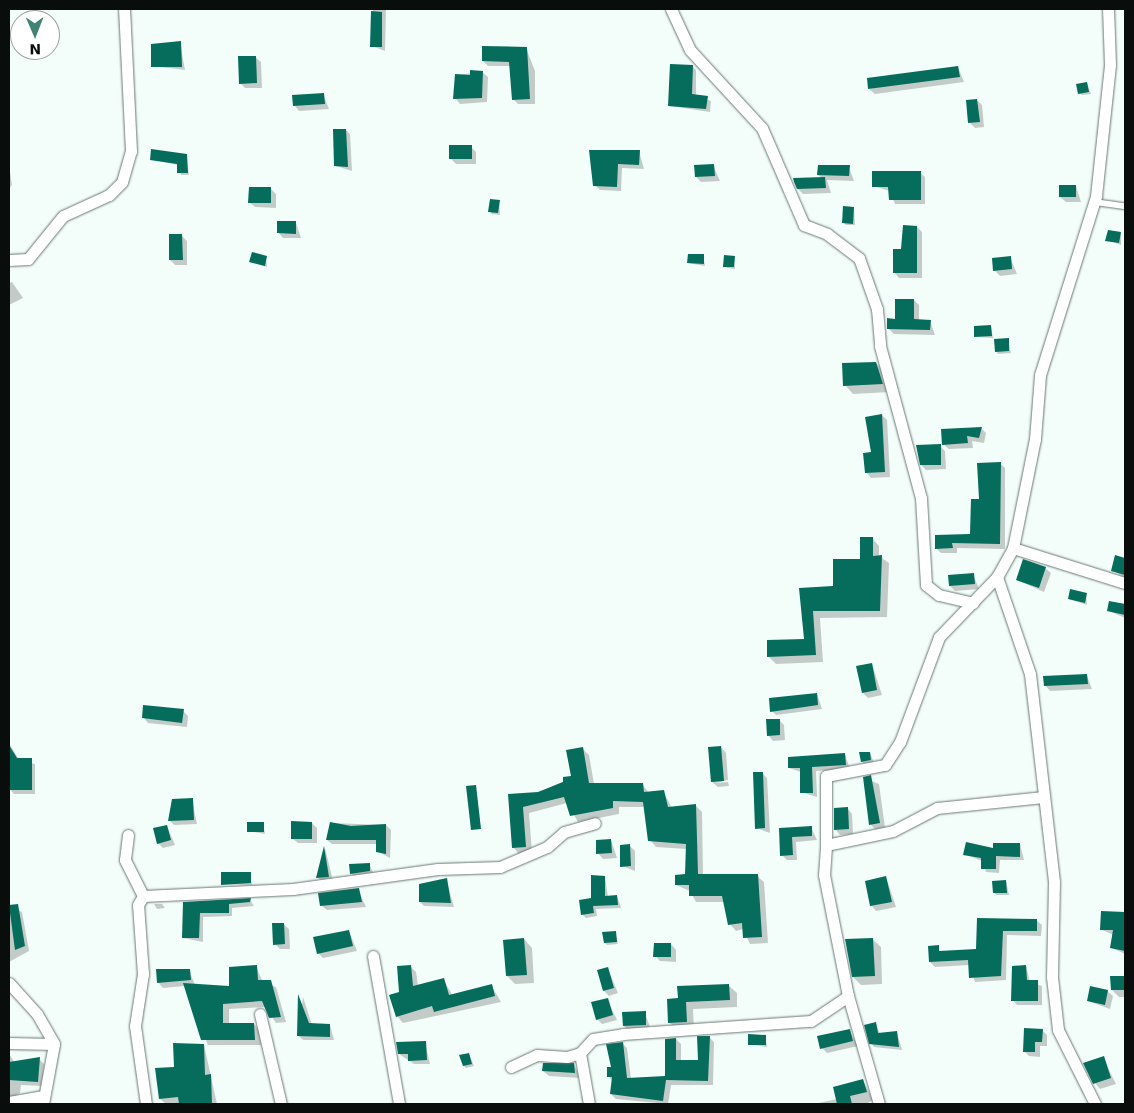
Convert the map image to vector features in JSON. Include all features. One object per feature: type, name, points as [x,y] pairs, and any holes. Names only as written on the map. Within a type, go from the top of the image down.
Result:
[{"type":"street","points":[[9,260],[28,259],[63,216],[109,195],[122,182],[131,151],[124,9]]},
{"type":"street","points":[[671,9],[690,50],[762,128],[804,225],[827,234],[859,258],[876,309],[880,346],[921,498],[926,585],[939,596],[973,603]]},
{"type":"street","points":[[879,1104],[848,996],[824,875],[826,776],[885,765],[900,742],[939,637],[997,577],[1013,548],[1035,439],[1040,375],[1095,202],[1110,65],[1108,9]]},
{"type":"street","points":[[1013,548],[1125,583]]},
{"type":"street","points":[[997,577],[1030,674],[1054,882],[1052,977],[1058,1030],[1095,1104]]},
{"type":"street","points":[[826,845],[894,831],[937,808],[1043,797]]},
{"type":"street","points":[[143,896],[294,889],[438,869],[500,868],[546,847],[564,832],[595,823]]},
{"type":"street","points":[[128,835],[125,860],[143,896]]},
{"type":"street","points":[[143,896],[138,905],[143,974],[135,1026],[146,1104]]},
{"type":"street","points":[[372,956],[399,1104]]},
{"type":"street","points":[[9,983],[37,1014],[54,1044],[43,1100],[9,1102]]},
{"type":"street","points":[[511,1067],[537,1055],[567,1057],[580,1053],[593,1039],[623,1034],[811,1020],[848,996]]},
{"type":"street","points":[[260,1014],[281,1104]]},
{"type":"street","points":[[9,1043],[54,1044]]},
{"type":"street","points":[[580,1053],[589,1104]]},
{"type":"lane","points":[[1095,202],[1125,206]]},
{"type":"building","points":[[371,11],[382,12],[382,47],[370,47]]},
{"type":"building","points":[[181,41],[182,67],[151,67],[151,44]]},
{"type":"building","points":[[482,46],[527,47],[530,99],[512,100],[509,62],[482,61]]},
{"type":"building","points":[[238,56],[256,56],[257,83],[239,84]]},
{"type":"building","points":[[670,64],[693,65],[692,94],[708,96],[706,109],[668,106]]},
{"type":"building","points":[[958,66],[960,77],[868,89],[867,78]]},
{"type":"building","points":[[470,70],[483,71],[482,98],[453,99],[455,74],[470,75]]},
{"type":"building","points":[[1087,82],[1089,92],[1078,94],[1076,84]]},
{"type":"building","points":[[324,93],[325,104],[293,106],[292,95]]},
{"type":"building","points":[[977,99],[980,122],[968,123],[966,100]]},
{"type":"building","points":[[333,129],[346,129],[348,167],[334,166]]},
{"type":"building","points":[[449,145],[472,145],[472,159],[449,159]]},
{"type":"building","points":[[151,149],[187,154],[188,173],[177,173],[177,164],[150,160]]},
{"type":"building","points":[[589,150],[640,150],[639,165],[618,164],[617,187],[593,186]]},
{"type":"building","points":[[714,164],[715,176],[695,177],[694,165]]},
{"type":"building","points":[[818,165],[850,165],[849,176],[817,175]]},
{"type":"building","points":[[872,171],[921,171],[921,200],[889,200],[888,187],[872,187]]},
{"type":"building","points":[[825,177],[826,188],[797,189],[793,178]]},
{"type":"building","points":[[1059,185],[1076,185],[1076,197],[1059,197]]},
{"type":"building","points":[[249,187],[271,187],[271,203],[248,203]]},
{"type":"building","points":[[490,199],[500,200],[498,213],[488,212]]},
{"type":"building","points":[[843,206],[854,207],[853,224],[842,223]]},
{"type":"building","points":[[277,221],[296,221],[296,234],[277,233]]},
{"type":"building","points":[[903,225],[917,226],[917,273],[893,273],[893,249],[901,249]]},
{"type":"building","points":[[1108,230],[1121,232],[1119,243],[1105,241]]},
{"type":"building","points":[[169,234],[182,234],[183,260],[169,260]]},
{"type":"building","points":[[252,252],[267,256],[265,266],[249,262]]},
{"type":"building","points":[[688,254],[704,254],[704,264],[687,263]]},
{"type":"building","points":[[724,255],[735,256],[734,267],[723,267]]},
{"type":"building","points":[[1011,256],[1012,269],[993,271],[992,258]]},
{"type":"building","points":[[895,299],[914,299],[914,319],[931,320],[930,330],[887,329],[887,318],[895,319]]},
{"type":"building","points":[[991,325],[992,336],[974,337],[974,326]]},
{"type":"building","points":[[1009,338],[1009,351],[995,352],[994,339]]},
{"type":"building","points":[[876,362],[883,384],[843,386],[842,363]]},
{"type":"building","points":[[882,414],[885,472],[865,473],[863,453],[871,452],[865,417]]},
{"type":"building","points":[[982,427],[979,438],[967,436],[968,443],[942,445],[941,429]]},
{"type":"building","points":[[941,444],[941,465],[920,465],[916,445]]},
{"type":"building","points":[[1001,462],[1000,544],[952,543],[953,548],[935,549],[935,535],[970,534],[971,499],[979,499],[977,463]]},
{"type":"building","points":[[860,537],[873,537],[873,556],[882,555],[880,611],[813,611],[816,655],[767,657],[767,640],[804,639],[799,588],[833,586],[833,559],[860,559]]},
{"type":"building","points":[[1115,555],[1125,558],[1125,575],[1111,571]]},
{"type":"building","points":[[1023,559],[1046,567],[1039,588],[1016,580]]},
{"type":"building","points":[[974,573],[975,584],[949,586],[948,575]]},
{"type":"building","points":[[1070,589],[1087,593],[1085,603],[1068,599]]},
{"type":"building","points":[[1109,601],[1125,604],[1125,615],[1107,611]]},
{"type":"building","points":[[872,663],[877,690],[862,693],[856,666]]},
{"type":"building","points":[[1087,674],[1088,684],[1044,686],[1043,676]]},
{"type":"building","points":[[817,693],[818,705],[770,712],[769,698]]},
{"type":"building","points":[[143,705],[184,709],[182,723],[142,718]]},
{"type":"building","points":[[766,719],[780,719],[780,735],[767,736]]},
{"type":"building","points":[[9,745],[17,758],[32,758],[32,790],[9,790]]},
{"type":"building","points":[[721,746],[724,781],[711,782],[708,747]]},
{"type":"building","points":[[583,747],[589,783],[643,783],[644,792],[664,790],[668,807],[696,804],[698,874],[758,874],[762,937],[743,938],[742,923],[728,925],[722,896],[689,896],[689,885],[675,885],[675,875],[685,874],[686,844],[648,841],[643,802],[613,801],[613,808],[570,816],[564,797],[523,807],[526,847],[512,848],[508,794],[538,792],[563,782],[563,777],[571,776],[566,750]]},
{"type":"building","points":[[859,752],[870,752],[871,760],[861,762]]},
{"type":"building","points":[[845,753],[846,765],[812,767],[813,793],[800,793],[800,768],[788,768],[788,757]]},
{"type":"building","points":[[753,772],[763,772],[765,828],[755,829]]},
{"type":"building","points":[[871,775],[880,823],[869,825],[863,777]]},
{"type":"building","points":[[476,785],[481,829],[471,830],[466,786]]},
{"type":"building","points":[[193,798],[194,820],[168,821],[172,799]]},
{"type":"building","points":[[848,807],[849,829],[834,830],[834,808]]},
{"type":"building","points":[[291,821],[312,822],[312,839],[291,839]]},
{"type":"building","points":[[247,822],[264,822],[264,832],[247,832]]},
{"type":"building","points":[[330,822],[351,826],[386,824],[386,854],[376,852],[376,840],[326,840]]},
{"type":"building","points":[[167,825],[171,840],[157,844],[153,828]]},
{"type":"building","points":[[812,826],[812,836],[792,837],[793,855],[780,856],[779,828]]},
{"type":"building","points":[[611,839],[612,853],[596,854],[596,840]]},
{"type":"building","points":[[966,842],[993,848],[993,843],[1020,843],[1020,857],[996,856],[996,869],[981,869],[981,858],[963,855]]},
{"type":"building","points":[[630,844],[631,866],[620,867],[620,845]]},
{"type":"building","points":[[324,846],[329,877],[316,878]]},
{"type":"building","points":[[370,863],[370,871],[350,874],[349,864]]},
{"type":"building","points":[[221,872],[251,872],[251,883],[221,885]]},
{"type":"building","points":[[591,875],[605,876],[605,896],[617,895],[618,905],[593,906],[594,913],[581,915],[579,900],[591,898]]},
{"type":"building","points":[[886,876],[892,902],[870,906],[865,881]]},
{"type":"building","points":[[447,878],[451,903],[419,902],[419,884]]},
{"type":"building","points":[[1006,880],[1007,893],[993,893],[992,881]]},
{"type":"building","points":[[359,888],[362,902],[320,906],[318,893]]},
{"type":"building","points":[[251,898],[250,902],[229,904],[229,913],[200,913],[199,938],[182,938],[183,902]]},
{"type":"building","points":[[18,904],[25,946],[15,950],[9,905]]},
{"type":"building","points":[[1101,911],[1125,912],[1125,951],[1110,948],[1113,930],[1100,930]]},
{"type":"building","points":[[977,918],[1037,919],[1037,931],[1003,931],[1001,976],[969,978],[968,960],[929,962],[928,946],[939,945],[939,951],[976,949]]},
{"type":"building","points":[[272,923],[284,923],[285,944],[273,945]]},
{"type":"building","points":[[349,930],[353,946],[317,954],[313,937]]},
{"type":"building","points":[[616,931],[617,942],[604,943],[602,932]]},
{"type":"building","points":[[524,938],[527,975],[506,976],[503,940]]},
{"type":"building","points":[[873,938],[875,976],[852,977],[845,939]]},
{"type":"building","points":[[654,943],[671,943],[671,957],[653,957]]},
{"type":"building","points":[[257,965],[258,980],[271,980],[281,1017],[269,1018],[262,1001],[223,1004],[223,1023],[254,1023],[255,1040],[201,1040],[183,983],[229,986],[229,967]]},
{"type":"building","points":[[411,965],[413,986],[444,978],[449,995],[492,984],[495,996],[434,1012],[432,1006],[396,1017],[389,995],[399,992],[397,966]]},
{"type":"building","points":[[1026,965],[1027,980],[1038,980],[1038,1001],[1011,1001],[1012,966]]},
{"type":"building","points":[[608,967],[614,988],[603,991],[597,970]]},
{"type":"building","points":[[156,969],[190,969],[191,980],[157,983]]},
{"type":"building","points":[[1110,976],[1124,976],[1124,990],[1111,990]]},
{"type":"building","points":[[729,984],[730,1000],[686,1002],[687,1022],[668,1023],[667,999],[678,998],[677,986]]},
{"type":"building","points":[[1090,986],[1108,990],[1105,1005],[1087,1001]]},
{"type":"building","points":[[298,994],[309,1023],[330,1024],[330,1037],[297,1036]]},
{"type":"building","points":[[608,998],[613,1015],[596,1020],[591,1002]]},
{"type":"building","points":[[646,1011],[646,1025],[623,1026],[622,1012]]},
{"type":"building","points":[[876,1022],[878,1033],[897,1031],[899,1047],[869,1044],[864,1025]]},
{"type":"building","points":[[1024,1028],[1043,1029],[1042,1042],[1035,1042],[1035,1052],[1023,1052]]},
{"type":"building","points":[[850,1029],[853,1041],[820,1049],[817,1036]]},
{"type":"building","points":[[748,1034],[766,1035],[766,1045],[748,1045]]},
{"type":"building","points":[[697,1036],[710,1036],[708,1081],[666,1080],[663,1101],[610,1094],[612,1077],[607,1077],[607,1067],[611,1067],[606,1044],[623,1042],[627,1078],[665,1076],[665,1039],[676,1038],[676,1060],[698,1060]]},
{"type":"building","points":[[426,1041],[427,1060],[408,1061],[408,1054],[398,1054],[396,1042]]},
{"type":"building","points":[[173,1043],[204,1044],[205,1075],[211,1074],[212,1104],[179,1104],[178,1097],[159,1099],[155,1068],[174,1067]]},
{"type":"building","points":[[469,1053],[472,1064],[463,1066],[459,1055]]},
{"type":"building","points":[[1104,1056],[1111,1078],[1093,1084],[1083,1063]]},
{"type":"building","points":[[40,1057],[38,1082],[9,1080],[9,1062]]},
{"type":"building","points":[[543,1063],[574,1063],[575,1073],[542,1071]]},
{"type":"building","points":[[863,1079],[867,1092],[850,1096],[852,1104],[837,1104],[833,1087]]}]
